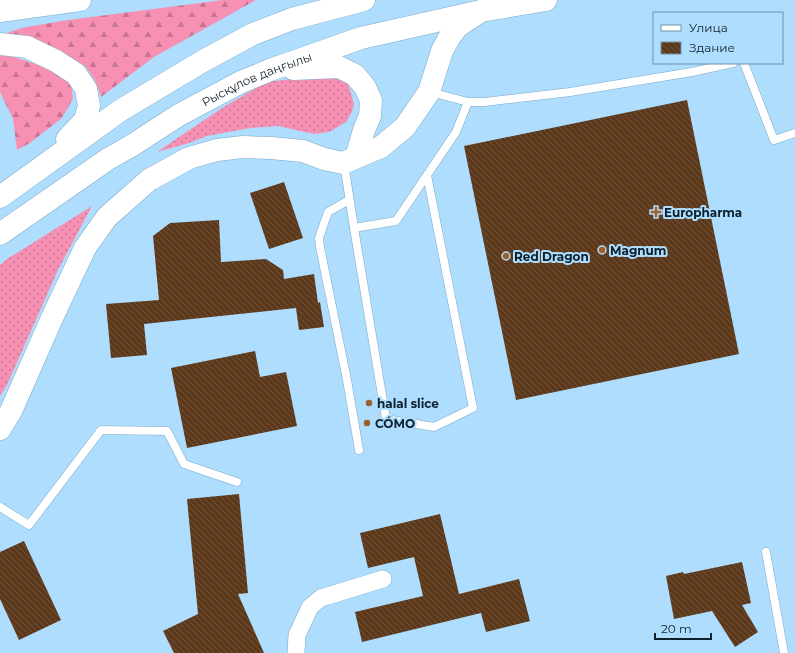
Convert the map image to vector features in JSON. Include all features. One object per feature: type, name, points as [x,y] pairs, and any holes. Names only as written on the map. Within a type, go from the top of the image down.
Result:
[{"type":"main road","points":[[0,11],[80,0]]},
{"type":"main road","points":[[0,197],[121,110],[203,61],[253,34],[292,19],[364,0]]},
{"type":"main road","name":"Рысқұлов даңғылы","points":[[0,234],[108,159],[131,146],[179,114],[241,82],[270,70],[361,38],[481,11],[546,0]]},
{"type":"main road","points":[[0,429],[11,411],[85,248],[107,216],[149,180],[189,158],[218,150],[243,147],[271,148],[303,151],[324,159],[350,160],[381,147],[405,127],[428,92],[442,51],[449,38],[458,26],[481,11]]},
{"type":"main road","points":[[0,44],[27,47],[56,61],[76,74],[86,89],[89,106],[85,120],[36,172]]},
{"type":"main road","points":[[270,70],[339,67],[355,76],[365,87],[371,100],[370,116],[350,160]]},
{"type":"street","points":[[296,653],[297,635],[310,607],[321,598],[383,579]]},
{"type":"lane","points":[[428,92],[468,102],[484,102],[570,92],[692,72],[728,64]]},
{"type":"lane","points":[[744,64],[774,140],[795,133]]},
{"type":"lane","points":[[354,228],[396,221],[456,132],[468,102]]},
{"type":"lane","points":[[350,160],[349,200],[386,419],[434,427],[473,408],[427,175]]},
{"type":"lane","points":[[349,200],[328,212],[319,238],[360,450]]},
{"type":"lane","points":[[0,507],[29,525],[101,430],[167,431],[184,464],[237,482]]},
{"type":"lane","points":[[766,552],[784,653]]},
{"type":"green space","points":[[223,0],[256,0],[154,57],[101,97],[95,80],[85,66],[61,51],[4,34],[21,28],[68,20]]},
{"type":"green space","points":[[0,56],[11,56],[51,69],[71,82],[73,99],[62,118],[30,143],[17,150],[13,119],[0,92]]},
{"type":"green space","points":[[329,75],[348,83],[354,104],[352,112],[346,122],[329,132],[314,134],[278,126],[250,128],[207,136],[157,152],[222,108],[266,82]]},
{"type":"green space","points":[[92,206],[58,270],[7,385],[0,396],[0,265],[7,259]]},
{"type":"building","name":"Magnum","points":[[687,100],[739,354],[516,400],[464,146]]},
{"type":"building","points":[[284,182],[303,238],[269,249],[250,193]]},
{"type":"building","points":[[219,220],[221,262],[266,259],[283,270],[284,279],[314,274],[318,303],[320,302],[324,327],[299,330],[296,308],[144,324],[147,355],[111,358],[106,304],[159,300],[153,236],[170,223]]},
{"type":"building","points":[[255,351],[260,377],[286,372],[297,426],[187,448],[171,368]]},
{"type":"building","points":[[239,494],[248,593],[238,594],[264,653],[174,653],[163,631],[198,614],[187,499]]},
{"type":"building","points":[[440,514],[459,594],[519,579],[530,621],[486,632],[481,613],[362,642],[355,612],[423,596],[414,557],[368,568],[360,533]]},
{"type":"building","points":[[24,541],[61,620],[19,640],[0,599],[0,552]]},
{"type":"building","points":[[742,562],[751,603],[742,605],[758,632],[735,647],[712,611],[674,619],[666,576],[683,572],[684,574]]},
{"type":"place","name":"Europharma","points":[[656,212]]},
{"type":"place","name":"Magnum","points":[[602,250]]},
{"type":"place","name":"Red Dragon","points":[[506,256]]},
{"type":"place","name":"halal slice","points":[[369,403]]},
{"type":"place","name":"CÓMO","points":[[367,423]]}]
